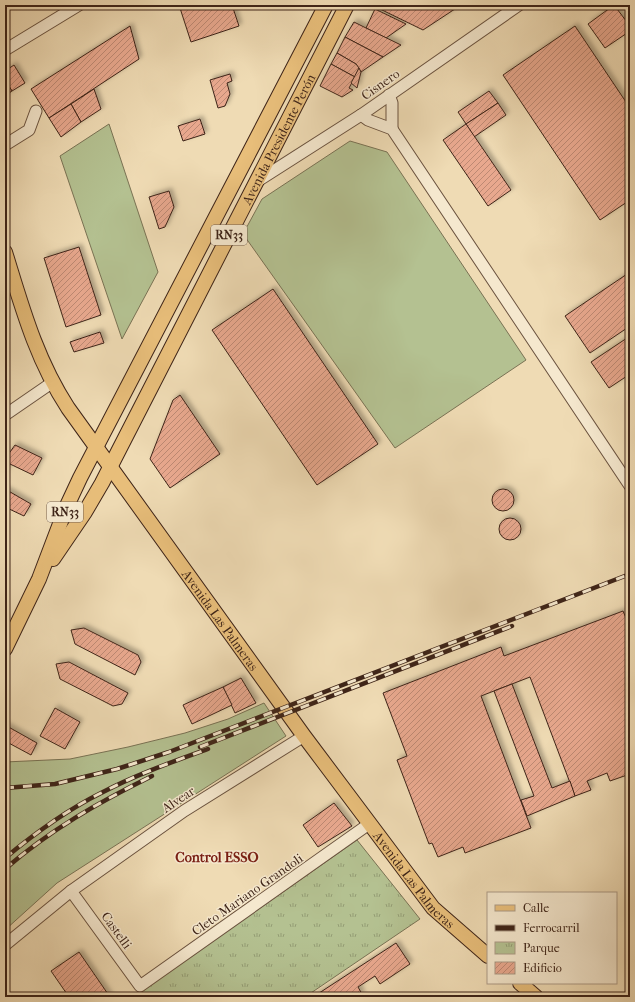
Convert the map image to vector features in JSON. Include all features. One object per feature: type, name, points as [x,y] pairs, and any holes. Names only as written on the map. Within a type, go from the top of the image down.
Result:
[{"type":"main road","name":"Avenida Presidente Perón","points":[[97,447],[326,5]]},
{"type":"main road","name":"Avenida Presidente Perón","points":[[111,465],[347,5]]},
{"type":"main road","name":"Avenida Las Palmeras","points":[[5,252],[26,322],[43,365],[66,404],[304,736],[433,908],[487,955]]},
{"type":"main road","name":"RN33","points":[[5,649],[39,579],[66,508],[97,447]]},
{"type":"main road","name":"RN33","points":[[39,579],[85,512],[111,465]]},
{"type":"main road","points":[[521,984],[536,997]]},
{"type":"street","points":[[5,50],[78,5]]},
{"type":"street","name":"Cisnero","points":[[256,182],[361,114],[519,5]]},
{"type":"street","points":[[389,95],[392,103],[392,129]]},
{"type":"street","points":[[5,145],[29,130],[36,111]]},
{"type":"street","points":[[361,114],[368,120],[383,124],[392,129],[630,486]]},
{"type":"street","points":[[5,415],[53,382]]},
{"type":"street","name":"Alvear","points":[[5,945],[71,891],[184,811],[304,736]]},
{"type":"street","name":"Cleto Mariano Grandoli","points":[[140,986],[369,824]]},
{"type":"street","name":"Castelli","points":[[71,891],[140,986]]},
{"type":"green space","points":[[109,124],[158,272],[122,339],[60,156]]},
{"type":"green space","points":[[350,141],[387,152],[526,360],[395,448],[243,234],[262,199]]},
{"type":"green space","points":[[264,703],[286,736],[57,883],[5,930],[5,762],[70,759],[128,747],[185,733],[228,719]]},
{"type":"green space","points":[[357,840],[420,919],[305,997],[138,997],[136,995]]},
{"type":"building","points":[[179,5],[232,5],[239,26],[191,42]]},
{"type":"building","points":[[380,5],[461,5],[423,30],[378,8]]},
{"type":"building","points":[[614,5],[630,26],[630,31],[605,48],[588,24]]},
{"type":"building","points":[[375,9],[406,24],[386,38],[366,28]]},
{"type":"building","points":[[354,22],[401,45],[383,57],[345,37]]},
{"type":"building","points":[[130,26],[139,59],[49,118],[31,89]]},
{"type":"building","points":[[575,26],[630,108],[630,200],[600,220],[503,75]]},
{"type":"building","points":[[345,37],[383,57],[361,72],[356,64],[337,53]]},
{"type":"building","points":[[337,53],[356,64],[359,68],[355,77],[331,64]]},
{"type":"building","points":[[331,64],[355,77],[349,88],[353,90],[342,97],[320,86]]},
{"type":"building","points":[[14,65],[25,83],[12,91],[5,80],[5,71]]},
{"type":"building","points":[[359,68],[361,72],[357,88],[351,83]]},
{"type":"building","points":[[230,74],[232,81],[227,83],[230,94],[225,106],[218,108],[210,80]]},
{"type":"building","points":[[5,80],[12,91],[5,96]]},
{"type":"building","points":[[94,89],[101,109],[81,122],[71,104]]},
{"type":"building","points":[[489,91],[498,103],[466,124],[458,112]]},
{"type":"building","points":[[498,103],[506,115],[474,137],[466,124]]},
{"type":"building","points":[[71,104],[81,122],[61,137],[49,118]]},
{"type":"building","points":[[200,119],[205,134],[183,141],[178,126]]},
{"type":"building","points":[[466,124],[511,190],[488,206],[443,140]]},
{"type":"building","points":[[169,191],[174,207],[165,227],[159,229],[149,197]]},
{"type":"building","points":[[79,247],[101,315],[66,327],[44,258]]},
{"type":"building","points":[[630,272],[630,326],[590,353],[565,316]]},
{"type":"building","points":[[273,289],[378,444],[317,485],[212,330]]},
{"type":"building","points":[[100,332],[104,343],[74,352],[70,342]]},
{"type":"building","points":[[630,336],[630,374],[609,388],[591,362]]},
{"type":"building","points":[[180,395],[220,454],[170,488],[150,459],[173,400]]},
{"type":"building","points":[[15,445],[42,458],[33,475],[10,464],[5,473],[5,459]]},
{"type":"building","points":[[5,489],[31,504],[24,516],[5,507]]},
{"type":"building","points":[[503,489],[511,492],[514,500],[511,508],[503,511],[495,508],[492,500],[495,492]]},
{"type":"building","points":[[510,518],[518,521],[521,529],[518,537],[510,540],[502,537],[499,529],[502,521]]},
{"type":"building","points":[[623,611],[630,628],[630,774],[610,781],[607,773],[587,781],[591,790],[575,796],[530,677],[481,696],[531,828],[465,853],[463,847],[438,857],[432,843],[429,844],[397,760],[407,756],[383,693],[501,647],[504,656]]},
{"type":"building","points":[[84,628],[138,655],[141,662],[135,675],[75,644],[71,630]]},
{"type":"building","points":[[69,662],[128,693],[122,704],[113,706],[60,679],[56,664]]},
{"type":"building","points":[[241,678],[256,703],[235,713],[223,687]]},
{"type":"building","points":[[512,684],[552,788],[570,781],[575,796],[527,816],[521,800],[534,796],[494,691]]},
{"type":"building","points":[[223,687],[232,705],[192,724],[183,705]]},
{"type":"building","points":[[55,708],[80,722],[65,749],[40,736]]},
{"type":"building","points":[[5,725],[37,743],[31,755],[5,741]]},
{"type":"building","points":[[334,803],[352,826],[318,847],[303,825]]},
{"type":"building","points":[[396,943],[410,964],[380,984],[375,976],[358,987],[362,994],[357,997],[313,997]]},
{"type":"building","points":[[79,952],[110,997],[69,997],[51,971]]},
{"type":"railway","points":[[5,788],[55,784],[117,769],[169,752],[630,574]]},
{"type":"railway","points":[[200,747],[512,626]]},
{"type":"railway","points":[[5,858],[51,823],[114,786],[208,749]]},
{"type":"railway","points":[[5,869],[57,829],[113,796],[152,776]]},
{"type":"district","name":"Control ESSO","points":[[217,857]]}]
